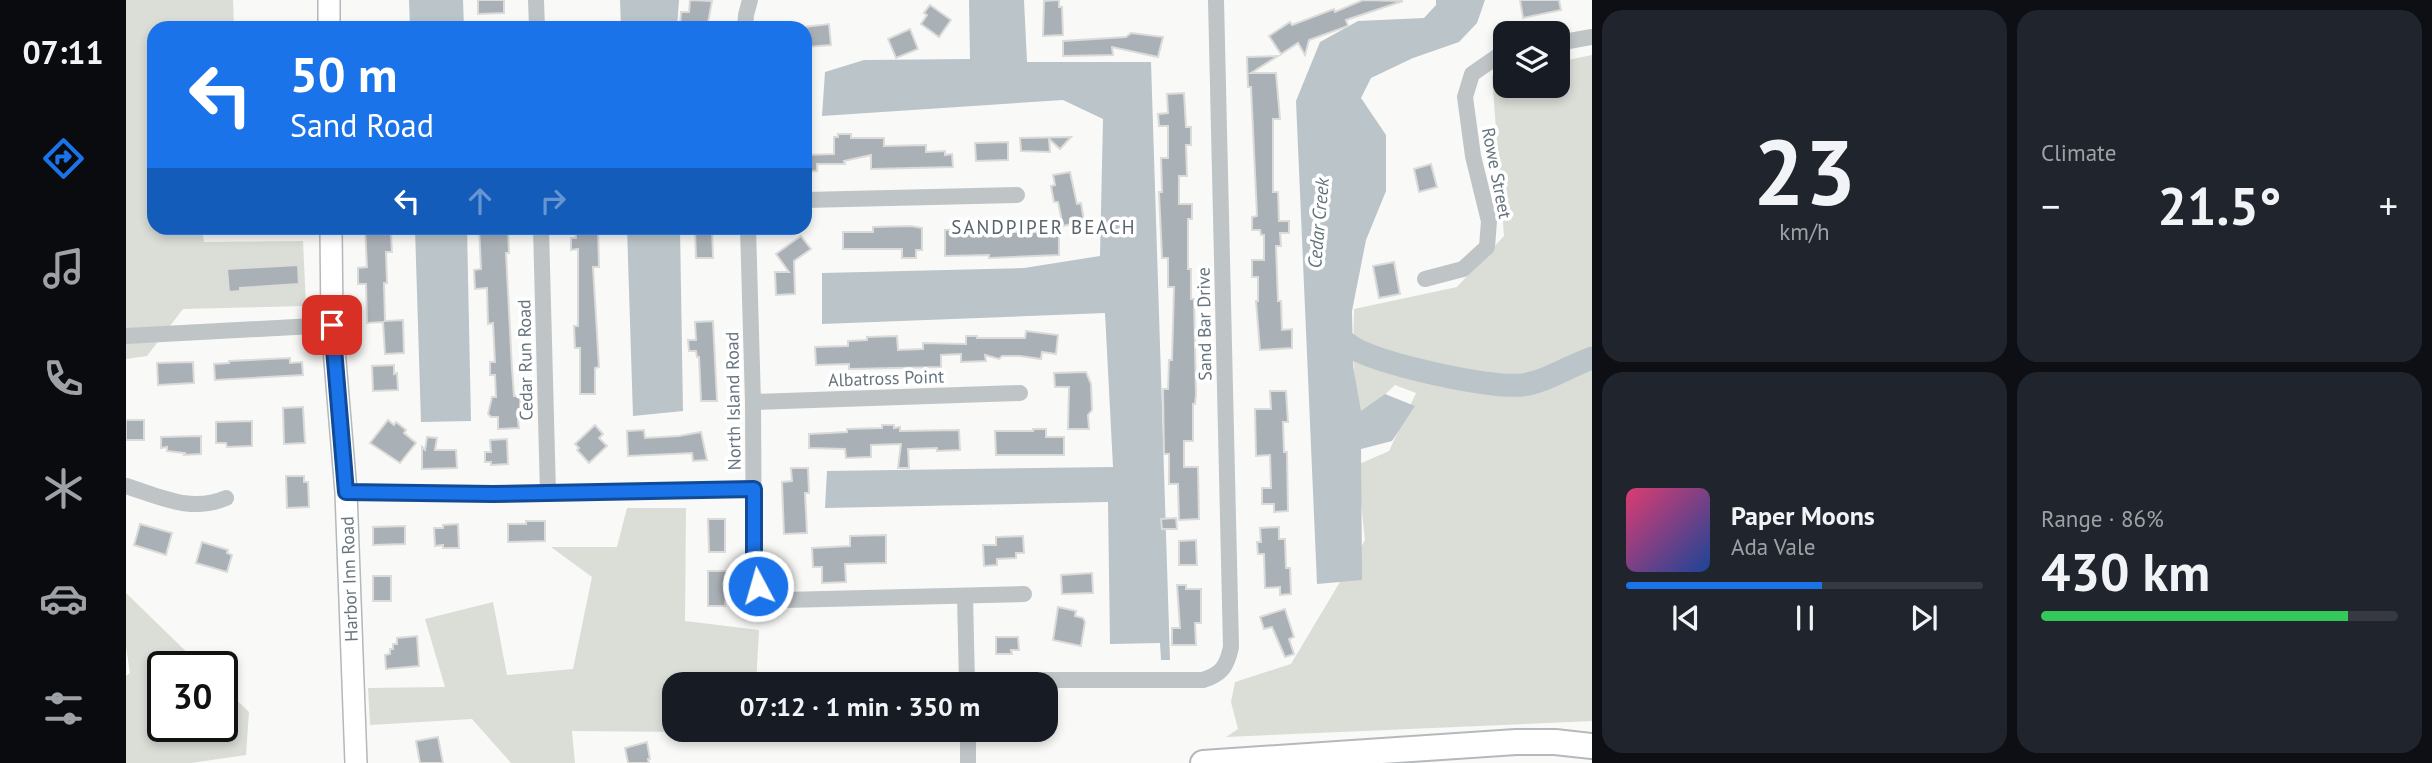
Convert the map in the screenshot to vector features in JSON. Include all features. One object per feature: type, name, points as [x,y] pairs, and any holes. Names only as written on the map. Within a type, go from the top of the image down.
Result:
[{"type":"highway","points":[[1203,763],[1516,742],[1592,746]]},
{"type":"main road","points":[[329,0],[329,21]]},
{"type":"main road","name":"Harbor Inn Road","points":[[331,235],[332,325],[346,492],[356,763]]},
{"type":"street","points":[[536,0],[537,21]]},
{"type":"street","points":[[746,21],[750,0]]},
{"type":"street","name":"Sand Bar Drive","points":[[1058,681],[1203,680],[1222,671],[1228,660],[1231,647],[1216,0]]},
{"type":"street","points":[[1570,41],[1592,37]]},
{"type":"street","name":"Rowe Street","points":[[1425,279],[1463,269],[1487,247],[1489,221],[1473,156],[1465,97],[1472,74],[1493,59]]},
{"type":"street","points":[[812,200],[1017,195]]},
{"type":"street","name":"Cedar Run Road","points":[[541,235],[548,492]]},
{"type":"street","name":"North Island Road","points":[[748,235],[754,573],[758,586],[767,596],[784,600],[965,596]]},
{"type":"street","points":[[126,336],[332,325]]},
{"type":"street","name":"Albatross Point","points":[[753,402],[1020,393]]},
{"type":"street","points":[[126,486],[195,506],[211,505],[226,498]]},
{"type":"street","points":[[346,492],[754,489]]},
{"type":"street","points":[[967,672],[965,596],[1024,594]]},
{"type":"street","points":[[968,742],[968,763]]},
{"type":"shaded area","points":[[126,0],[233,0],[234,21],[147,21],[147,235],[203,235],[204,242],[303,241],[306,306],[183,309],[147,356],[126,359]]},
{"type":"shaded area","points":[[1592,55],[1592,721],[1226,737],[1238,729],[1231,702],[1235,682],[1291,664],[1365,540],[1357,465],[1389,451],[1416,393],[1395,385],[1358,420],[1353,360],[1354,309],[1457,287],[1504,236],[1494,98],[1570,98],[1570,60]]},
{"type":"shaded area","points":[[627,508],[686,508],[685,621],[759,630],[757,672],[662,672],[662,732],[572,731],[575,763],[511,763],[472,719],[370,725],[368,688],[445,687],[425,619],[493,602],[507,675],[573,669],[592,577],[551,547],[617,547]]},
{"type":"shaded area","points":[[126,593],[186,651],[147,651],[147,742],[238,742],[238,701],[249,712],[246,755],[191,763],[126,763],[126,676],[130,673],[126,647]]},
{"type":"water","points":[[409,0],[463,0],[464,21],[410,21]]},
{"type":"water","points":[[620,0],[679,0],[678,21],[621,21]]},
{"type":"water","points":[[969,0],[1024,0],[1027,62],[1151,62],[1170,660],[1161,660],[1160,643],[1110,644],[1108,502],[825,508],[827,471],[1113,467],[1105,313],[822,324],[822,273],[1024,268],[1100,256],[1103,119],[1063,100],[822,116],[825,72],[864,60],[970,59]]},
{"type":"water","points":[[1436,0],[1485,0],[1477,23],[1459,42],[1413,58],[1371,78],[1361,98],[1386,135],[1386,191],[1366,240],[1352,311],[1353,366],[1361,411],[1385,394],[1415,406],[1392,441],[1361,449],[1362,580],[1317,584],[1296,101],[1320,42],[1358,21],[1424,18],[1436,5]]},
{"type":"water","points":[[415,235],[467,235],[471,421],[421,422]]},
{"type":"water","points":[[627,235],[680,235],[683,411],[633,416]]},
{"type":"building","points":[[478,0],[504,0],[504,13],[478,14]]},
{"type":"building","points":[[690,0],[712,1],[708,21],[680,21],[681,12],[689,12]]},
{"type":"building","points":[[1059,0],[1059,7],[1062,7],[1063,35],[1043,36],[1044,1]]},
{"type":"building","points":[[1363,0],[1403,1],[1346,20],[1348,26],[1309,40],[1305,55],[1298,43],[1281,54],[1269,36],[1290,22],[1292,25]]},
{"type":"building","points":[[1520,0],[1559,0],[1561,10],[1523,18]]},
{"type":"building","points":[[930,5],[951,20],[939,37],[921,24]]},
{"type":"building","points":[[829,24],[831,45],[812,47],[812,26]]},
{"type":"building","points":[[910,29],[918,49],[896,58],[888,39]]},
{"type":"building","points":[[1131,33],[1163,37],[1158,57],[1112,47],[1113,55],[1063,56],[1063,41],[1126,37]]},
{"type":"building","points":[[1278,56],[1251,73],[1276,73],[1280,119],[1273,119],[1273,192],[1278,192],[1279,221],[1289,221],[1289,233],[1280,233],[1281,246],[1276,246],[1278,301],[1281,301],[1282,330],[1292,329],[1292,348],[1260,350],[1256,301],[1258,277],[1252,277],[1252,260],[1264,260],[1264,235],[1261,235],[1260,230],[1252,230],[1252,217],[1257,216],[1251,87],[1248,87],[1247,57]]},
{"type":"building","points":[[1184,93],[1186,127],[1191,127],[1191,145],[1186,145],[1187,176],[1179,176],[1179,204],[1192,204],[1192,219],[1188,219],[1188,269],[1191,269],[1191,299],[1194,299],[1196,395],[1193,404],[1193,441],[1184,441],[1184,467],[1198,467],[1199,519],[1179,520],[1178,484],[1169,484],[1169,454],[1164,454],[1163,389],[1168,389],[1169,360],[1172,360],[1174,287],[1168,287],[1168,258],[1162,258],[1159,192],[1162,192],[1161,158],[1168,158],[1168,126],[1159,126],[1158,114],[1168,113],[1167,94]]},
{"type":"building","points":[[838,134],[851,134],[851,138],[884,138],[884,146],[926,145],[926,152],[945,151],[945,155],[952,154],[953,167],[871,169],[871,155],[844,161],[845,164],[817,164],[817,171],[812,171],[812,155],[834,154],[834,137],[838,137]]},
{"type":"building","points":[[1071,137],[1060,149],[1049,139],[1050,152],[1021,151],[1020,138]]},
{"type":"building","points":[[1008,142],[1008,160],[976,161],[975,143]]},
{"type":"building","points":[[1431,164],[1437,187],[1419,192],[1414,169]]},
{"type":"building","points":[[1070,172],[1084,221],[1063,226],[1058,202],[1054,202],[1051,186],[1055,185],[1053,175]]},
{"type":"building","points":[[873,227],[922,228],[922,250],[916,250],[916,258],[902,258],[902,249],[843,249],[843,232],[873,232]]},
{"type":"building","points":[[1007,229],[1007,232],[1059,232],[1059,255],[989,258],[989,255],[945,256],[945,230]]},
{"type":"building","points":[[365,235],[391,235],[392,252],[386,252],[385,321],[403,320],[404,353],[385,354],[383,322],[367,323],[366,284],[358,284],[358,268],[367,267]]},
{"type":"building","points":[[479,235],[508,235],[509,253],[506,253],[512,369],[514,396],[520,396],[519,428],[498,429],[498,417],[488,414],[492,397],[496,397],[495,375],[490,375],[490,362],[495,362],[493,323],[488,324],[487,288],[475,289],[474,270],[481,269]]},
{"type":"building","points":[[576,235],[598,235],[599,267],[593,267],[599,367],[595,368],[595,394],[580,394],[580,348],[575,348],[574,326],[578,326],[578,249],[571,250],[571,238],[576,238]]},
{"type":"building","points":[[695,235],[712,235],[713,258],[696,258]]},
{"type":"building","points":[[801,236],[811,249],[794,261],[795,294],[776,295],[775,272],[789,272],[776,254]]},
{"type":"building","points":[[1394,262],[1400,294],[1379,298],[1373,266]]},
{"type":"building","points":[[298,265],[299,284],[240,288],[240,291],[229,292],[227,269]]},
{"type":"building","points":[[713,321],[717,401],[701,401],[699,357],[696,351],[689,351],[688,340],[696,340],[695,322]]},
{"type":"building","points":[[1026,331],[1058,335],[1056,354],[1042,352],[1041,359],[1002,356],[999,359],[985,355],[986,361],[961,362],[961,354],[941,355],[941,367],[849,369],[849,364],[816,365],[815,347],[848,346],[848,341],[867,340],[867,337],[897,336],[898,350],[923,349],[923,343],[966,344],[966,336],[1025,338]]},
{"type":"building","points":[[290,358],[290,363],[302,362],[303,375],[215,380],[214,364]]},
{"type":"building","points":[[193,362],[194,383],[158,385],[157,363]]},
{"type":"building","points":[[394,365],[398,390],[373,391],[372,366]]},
{"type":"building","points":[[1086,372],[1091,384],[1092,410],[1088,415],[1089,429],[1068,429],[1069,387],[1055,387],[1054,373]]},
{"type":"building","points":[[1270,391],[1286,391],[1288,422],[1283,422],[1284,452],[1287,452],[1288,511],[1274,512],[1274,504],[1262,504],[1262,488],[1271,488],[1270,455],[1256,456],[1255,409],[1271,409]]},
{"type":"building","points":[[303,407],[305,443],[284,444],[283,408]]},
{"type":"building","points":[[126,420],[144,420],[144,440],[126,440]]},
{"type":"building","points":[[388,420],[394,425],[396,422],[406,430],[404,433],[416,443],[400,463],[370,443]]},
{"type":"building","points":[[252,421],[252,446],[227,447],[226,443],[216,443],[216,422]]},
{"type":"building","points":[[595,425],[603,434],[599,438],[607,446],[589,463],[575,444]]},
{"type":"building","points":[[882,425],[900,427],[900,431],[959,430],[960,450],[908,449],[909,468],[898,468],[901,444],[871,445],[871,457],[846,458],[845,449],[809,448],[809,434],[882,428]]},
{"type":"building","points":[[1046,429],[1046,437],[1064,437],[1064,455],[996,455],[995,431]]},
{"type":"building","points":[[644,430],[645,438],[701,432],[707,460],[693,461],[692,453],[628,456],[627,431]]},
{"type":"building","points":[[201,436],[201,454],[184,455],[185,453],[167,451],[167,447],[161,448],[161,437]]},
{"type":"building","points":[[427,437],[437,438],[435,450],[456,450],[457,468],[422,469],[422,447],[425,450]]},
{"type":"building","points":[[507,439],[508,464],[491,465],[491,462],[485,462],[485,452],[491,452],[490,440]]},
{"type":"building","points":[[791,468],[808,468],[809,493],[805,493],[807,533],[784,534],[782,482],[792,481]]},
{"type":"building","points":[[286,476],[304,476],[304,482],[308,482],[309,507],[287,508]]},
{"type":"building","points":[[1176,518],[1177,529],[1162,529],[1161,519]]},
{"type":"building","points":[[708,519],[725,519],[725,552],[709,552]]},
{"type":"building","points":[[526,521],[545,521],[545,541],[508,542],[508,524],[526,524]]},
{"type":"building","points":[[140,524],[172,533],[166,555],[134,545]]},
{"type":"building","points":[[458,524],[459,548],[435,546],[434,528]]},
{"type":"building","points":[[405,526],[405,544],[373,545],[373,527]]},
{"type":"building","points":[[1279,527],[1279,539],[1285,539],[1286,568],[1290,568],[1291,594],[1280,595],[1280,587],[1265,588],[1264,554],[1258,554],[1260,528]]},
{"type":"building","points":[[886,535],[886,563],[845,564],[846,582],[822,583],[822,567],[813,567],[812,548],[850,546],[850,536]]},
{"type":"building","points":[[1023,536],[1024,553],[1016,553],[1016,558],[997,559],[997,565],[984,566],[983,545],[996,545],[996,537]]},
{"type":"building","points":[[1196,540],[1197,565],[1179,565],[1179,541]]},
{"type":"building","points":[[202,542],[228,550],[227,553],[232,555],[227,572],[196,563]]},
{"type":"building","points":[[708,571],[727,571],[725,606],[708,606]]},
{"type":"building","points":[[1092,573],[1093,593],[1062,594],[1061,575]]},
{"type":"building","points":[[373,576],[391,576],[391,601],[373,601]]},
{"type":"building","points":[[1177,585],[1186,585],[1186,589],[1201,589],[1201,623],[1195,623],[1196,645],[1172,645],[1172,628],[1180,628]]},
{"type":"building","points":[[1058,607],[1076,611],[1075,616],[1083,618],[1085,622],[1081,646],[1053,640]]},
{"type":"building","points":[[1285,609],[1294,637],[1289,639],[1294,654],[1285,657],[1272,627],[1264,629],[1260,617]]},
{"type":"building","points":[[417,636],[419,666],[386,669],[385,655],[390,654],[393,644],[397,644],[397,638]]},
{"type":"building","points":[[996,637],[1018,637],[1019,650],[1011,650],[1012,654],[996,654]]},
{"type":"building","points":[[438,737],[443,763],[420,763],[416,741]]},
{"type":"building","points":[[647,742],[649,763],[628,763],[625,748]]},
{"type":"waterway","name":"Cedar Creek","points":[[1330,328],[1351,346],[1374,357],[1439,375],[1486,383],[1531,383],[1592,358]]},
{"type":"district","name":"SANDPIPER BEACH","points":[[1044,227]]},
{"type":"route","points":[[332,325],[346,492],[493,494],[754,489],[754,573],[758,586]]}]
